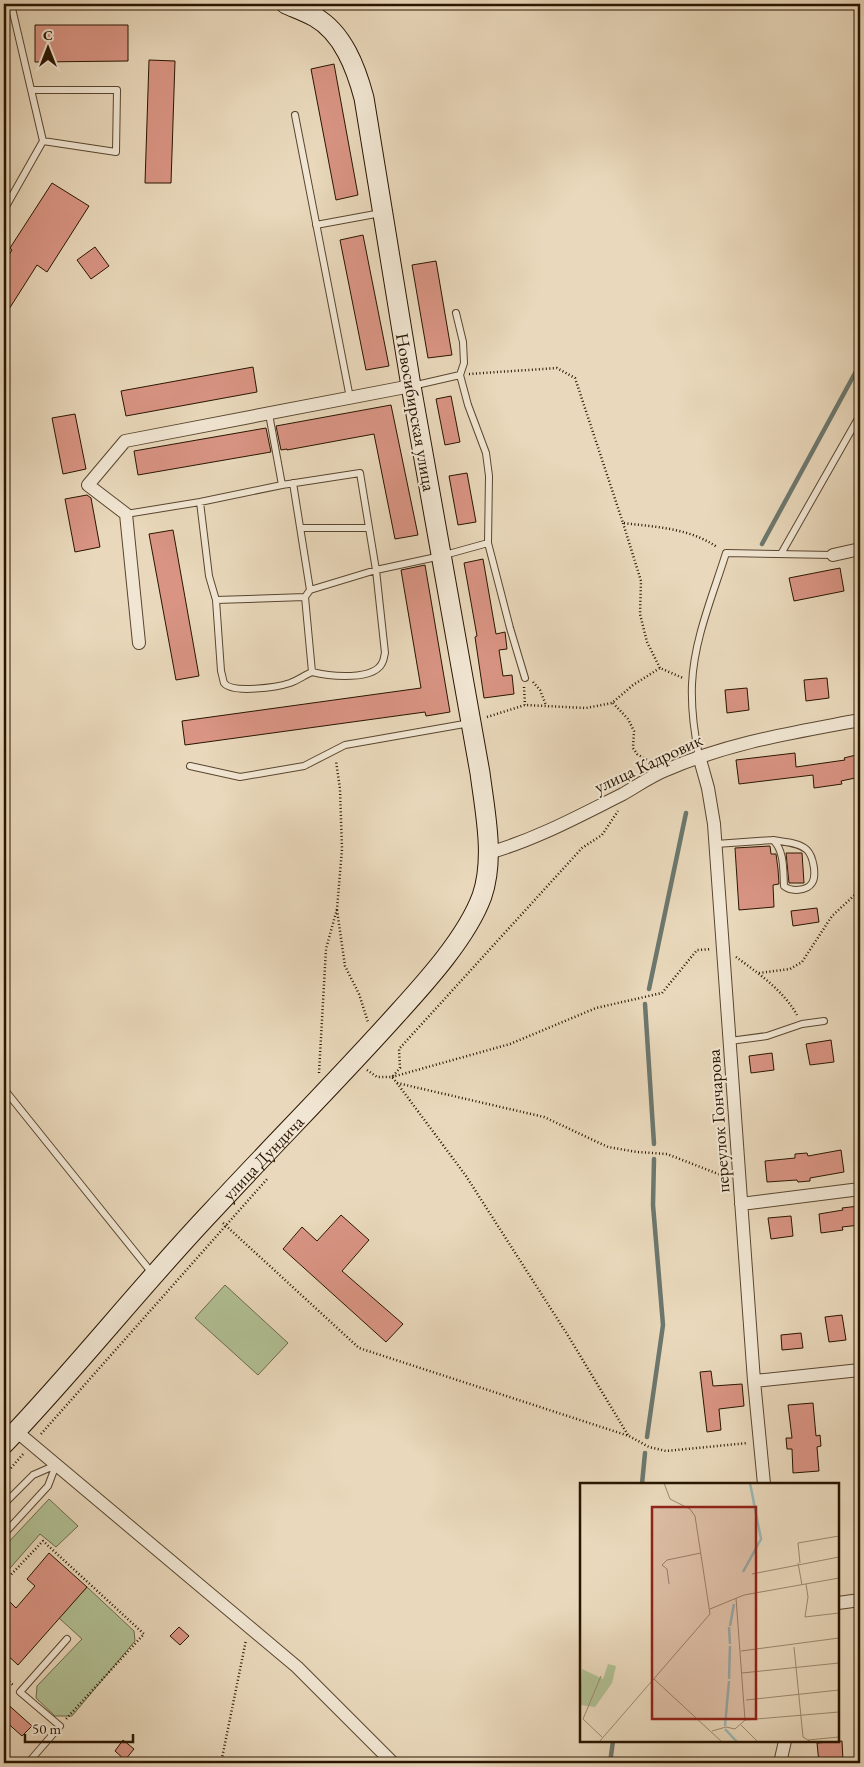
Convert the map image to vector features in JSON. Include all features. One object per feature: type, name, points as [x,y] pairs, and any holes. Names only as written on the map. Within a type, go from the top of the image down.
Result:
[{"type":"main road","name":"Новосибирская улица","points":[[286,4],[319,10],[346,51],[358,74],[364,98],[411,386],[472,723],[486,820],[488,853]]},
{"type":"main road","name":"улица Дундича","points":[[10,1438],[211,1212],[357,1060],[431,974],[466,926],[482,895],[488,853]]},
{"type":"street","points":[[139,643],[126,514],[88,486],[125,441],[411,386]]},
{"type":"street","points":[[833,555],[860,549]]},
{"type":"street","name":"улица Кадровик","points":[[488,853],[525,841],[624,793],[664,771],[699,756],[766,737],[860,720]]},
{"type":"street","name":"переулок Гончарова","points":[[699,756],[708,788],[716,844],[739,1183],[754,1382],[764,1483]]},
{"type":"street","points":[[741,1204],[860,1189]]},
{"type":"street","points":[[754,1382],[860,1370]]},
{"type":"street","points":[[10,1438],[32,1445],[248,1626],[297,1668],[393,1763]]},
{"type":"street","points":[[839,1603],[860,1600]]},
{"type":"street","points":[[780,1763],[785,1742]]},
{"type":"lane","points":[[4,210],[43,141],[11,4]]},
{"type":"lane","points":[[31,90],[117,90],[116,152],[43,141]]},
{"type":"lane","points":[[295,115],[350,398]]},
{"type":"lane","points":[[316,225],[382,213]]},
{"type":"lane","points":[[456,313],[464,363],[460,375],[468,405],[486,453],[489,476],[488,543],[525,678]]},
{"type":"lane","points":[[411,386],[460,375]]},
{"type":"lane","points":[[268,414],[282,484]]},
{"type":"lane","points":[[781,554],[860,415]]},
{"type":"lane","points":[[126,514],[200,502],[282,484],[360,473],[376,570],[385,653],[383,662],[378,668],[365,674],[343,677],[326,676],[312,672],[290,683],[270,687],[241,689],[229,687],[224,682],[221,671],[216,600],[209,576],[200,502]]},
{"type":"lane","points":[[293,483],[310,590]]},
{"type":"lane","points":[[301,528],[369,528]]},
{"type":"lane","points":[[312,672],[305,597],[310,590],[376,570],[441,556],[488,543]]},
{"type":"lane","points":[[699,756],[693,728],[692,682],[702,631],[726,553],[833,555]]},
{"type":"lane","points":[[216,600],[305,597]]},
{"type":"lane","points":[[190,766],[240,777],[304,766],[344,745],[472,723]]},
{"type":"lane","points":[[716,844],[773,840],[799,845],[811,857],[813,880],[811,885],[804,889],[786,889],[778,845],[773,840]]},
{"type":"lane","points":[[730,1041],[767,1036],[802,1024],[824,1021]]},
{"type":"lane","points":[[4,1089],[154,1275]]},
{"type":"lane","points":[[4,1504],[33,1475],[56,1465]]},
{"type":"lane","points":[[4,1534],[48,1486],[56,1465]]},
{"type":"lane","points":[[28,1763],[60,1726],[20,1692],[67,1639]]},
{"type":"lane","points":[[4,1760],[7,1763]]},
{"type":"path","points":[[460,375],[556,368],[575,378],[624,523],[641,581],[640,614],[647,642],[660,668],[692,682]]},
{"type":"path","points":[[624,523],[674,528],[705,538],[726,553]]},
{"type":"path","points":[[472,723],[503,711],[525,706],[586,708],[612,703],[633,685],[660,668]]},
{"type":"path","points":[[525,706],[525,678],[534,683],[540,690],[546,706]]},
{"type":"path","points":[[612,703],[628,719],[634,731],[633,748],[637,754],[664,771]]},
{"type":"path","points":[[319,1075],[326,949],[337,909],[342,849],[340,789],[334,750]]},
{"type":"path","points":[[392,1077],[400,1068],[399,1049],[582,848],[602,835],[616,816],[624,793]]},
{"type":"path","points":[[759,973],[790,969],[802,962],[832,916],[860,890]]},
{"type":"path","points":[[337,909],[345,966],[359,994],[373,1041]]},
{"type":"path","points":[[357,1060],[377,1077],[392,1077],[510,1044],[596,1008],[662,993],[697,950],[723,948],[759,973],[783,996],[802,1024]]},
{"type":"path","points":[[392,1077],[466,1176],[567,1334],[629,1436]]},
{"type":"path","points":[[397,1083],[544,1117],[608,1147],[637,1152],[667,1154],[739,1183]]},
{"type":"path","points":[[4,1476],[271,1174]]},
{"type":"path","points":[[211,1212],[359,1348],[629,1436],[649,1446],[666,1451],[760,1442]]},
{"type":"path","points":[[4,1582],[43,1541],[144,1634],[60,1726]]},
{"type":"path","points":[[221,1763],[248,1626]]},
{"type":"green space","points":[[225,1285],[288,1343],[258,1375],[195,1318]]},
{"type":"green space","points":[[49,1499],[78,1526],[56,1547],[40,1534],[4,1575],[4,1547]]},
{"type":"green space","points":[[87,1587],[134,1631],[135,1641],[72,1716],[55,1716],[36,1698],[37,1686],[82,1639],[59,1618]]},
{"type":"building","points":[[35,25],[128,25],[128,61],[35,62]]},
{"type":"building","points":[[149,60],[175,61],[171,183],[145,183]]},
{"type":"building","points":[[334,64],[358,195],[336,200],[311,69]]},
{"type":"building","points":[[52,183],[89,206],[47,272],[37,265],[4,317],[4,263],[12,250],[10,248]]},
{"type":"building","points":[[363,235],[389,366],[366,370],[340,240]]},
{"type":"building","points":[[95,247],[109,266],[91,279],[77,260]]},
{"type":"building","points":[[436,261],[452,355],[428,358],[412,265]]},
{"type":"building","points":[[253,367],[257,392],[126,416],[121,391]]},
{"type":"building","points":[[451,396],[460,442],[445,445],[436,399]]},
{"type":"building","points":[[391,405],[418,535],[395,539],[374,434],[281,450],[276,426]]},
{"type":"building","points":[[75,414],[86,469],[63,474],[52,418]]},
{"type":"building","points":[[266,428],[271,452],[138,475],[134,451]]},
{"type":"building","points":[[467,473],[476,522],[458,525],[449,476]]},
{"type":"building","points":[[87,495],[91,498],[100,547],[75,552],[65,499]]},
{"type":"building","points":[[173,530],[199,676],[176,680],[149,534]]},
{"type":"building","points":[[483,559],[496,634],[505,632],[507,649],[499,650],[503,676],[512,675],[514,694],[484,698],[475,637],[477,636],[464,563]]},
{"type":"building","points":[[425,565],[450,712],[426,716],[425,712],[185,745],[182,721],[421,688],[401,570]]},
{"type":"building","points":[[840,568],[844,591],[794,601],[789,578]]},
{"type":"building","points":[[827,678],[829,698],[806,701],[804,680]]},
{"type":"building","points":[[747,688],[749,710],[727,713],[725,690]]},
{"type":"building","points":[[795,753],[796,767],[845,760],[844,758],[860,754],[860,777],[841,781],[842,784],[814,788],[813,775],[739,784],[736,760]]},
{"type":"building","points":[[770,846],[771,854],[776,854],[779,884],[773,885],[774,907],[739,910],[735,848]]},
{"type":"building","points":[[786,853],[802,853],[804,883],[789,883]]},
{"type":"building","points":[[817,908],[819,922],[793,926],[791,911]]},
{"type":"building","points":[[831,1040],[834,1062],[810,1065],[806,1044]]},
{"type":"building","points":[[772,1053],[774,1070],[751,1073],[749,1056]]},
{"type":"building","points":[[841,1150],[844,1172],[810,1178],[810,1181],[767,1182],[765,1161],[795,1158],[795,1154],[807,1153],[808,1156]]},
{"type":"building","points":[[859,1206],[860,1225],[842,1227],[843,1230],[821,1233],[819,1214]]},
{"type":"building","points":[[341,1215],[369,1240],[342,1271],[403,1324],[386,1342],[283,1249],[302,1227],[317,1241]]},
{"type":"building","points":[[791,1216],[793,1236],[771,1239],[768,1218]]},
{"type":"building","points":[[842,1315],[846,1340],[829,1342],[825,1317]]},
{"type":"building","points":[[801,1333],[803,1348],[782,1350],[781,1335]]},
{"type":"building","points":[[711,1371],[713,1386],[742,1384],[744,1406],[719,1409],[721,1430],[707,1432],[700,1372]]},
{"type":"building","points":[[813,1403],[816,1436],[820,1435],[821,1446],[817,1447],[819,1471],[793,1473],[792,1449],[787,1449],[786,1438],[792,1438],[788,1405]]},
{"type":"building","points":[[49,1553],[87,1587],[18,1665],[4,1652],[4,1596],[16,1608],[35,1586],[27,1579]]},
{"type":"building","points":[[179,1627],[189,1636],[180,1645],[170,1636]]},
{"type":"building","points":[[4,1701],[32,1726],[22,1736],[4,1720]]},
{"type":"building","points":[[123,1740],[134,1749],[125,1760],[115,1751]]},
{"type":"building","points":[[842,1741],[843,1761],[819,1763],[817,1743]]},
{"type":"waterway","points":[[762,544],[860,364]]},
{"type":"waterway","points":[[649,989],[686,813]]},
{"type":"waterway","points":[[645,1004],[654,1144]]},
{"type":"waterway","points":[[647,1437],[663,1325],[653,1205],[654,1159]]},
{"type":"waterway","points":[[642,1483],[645,1453]]},
{"type":"waterway","points":[[610,1763],[613,1742]]}]
